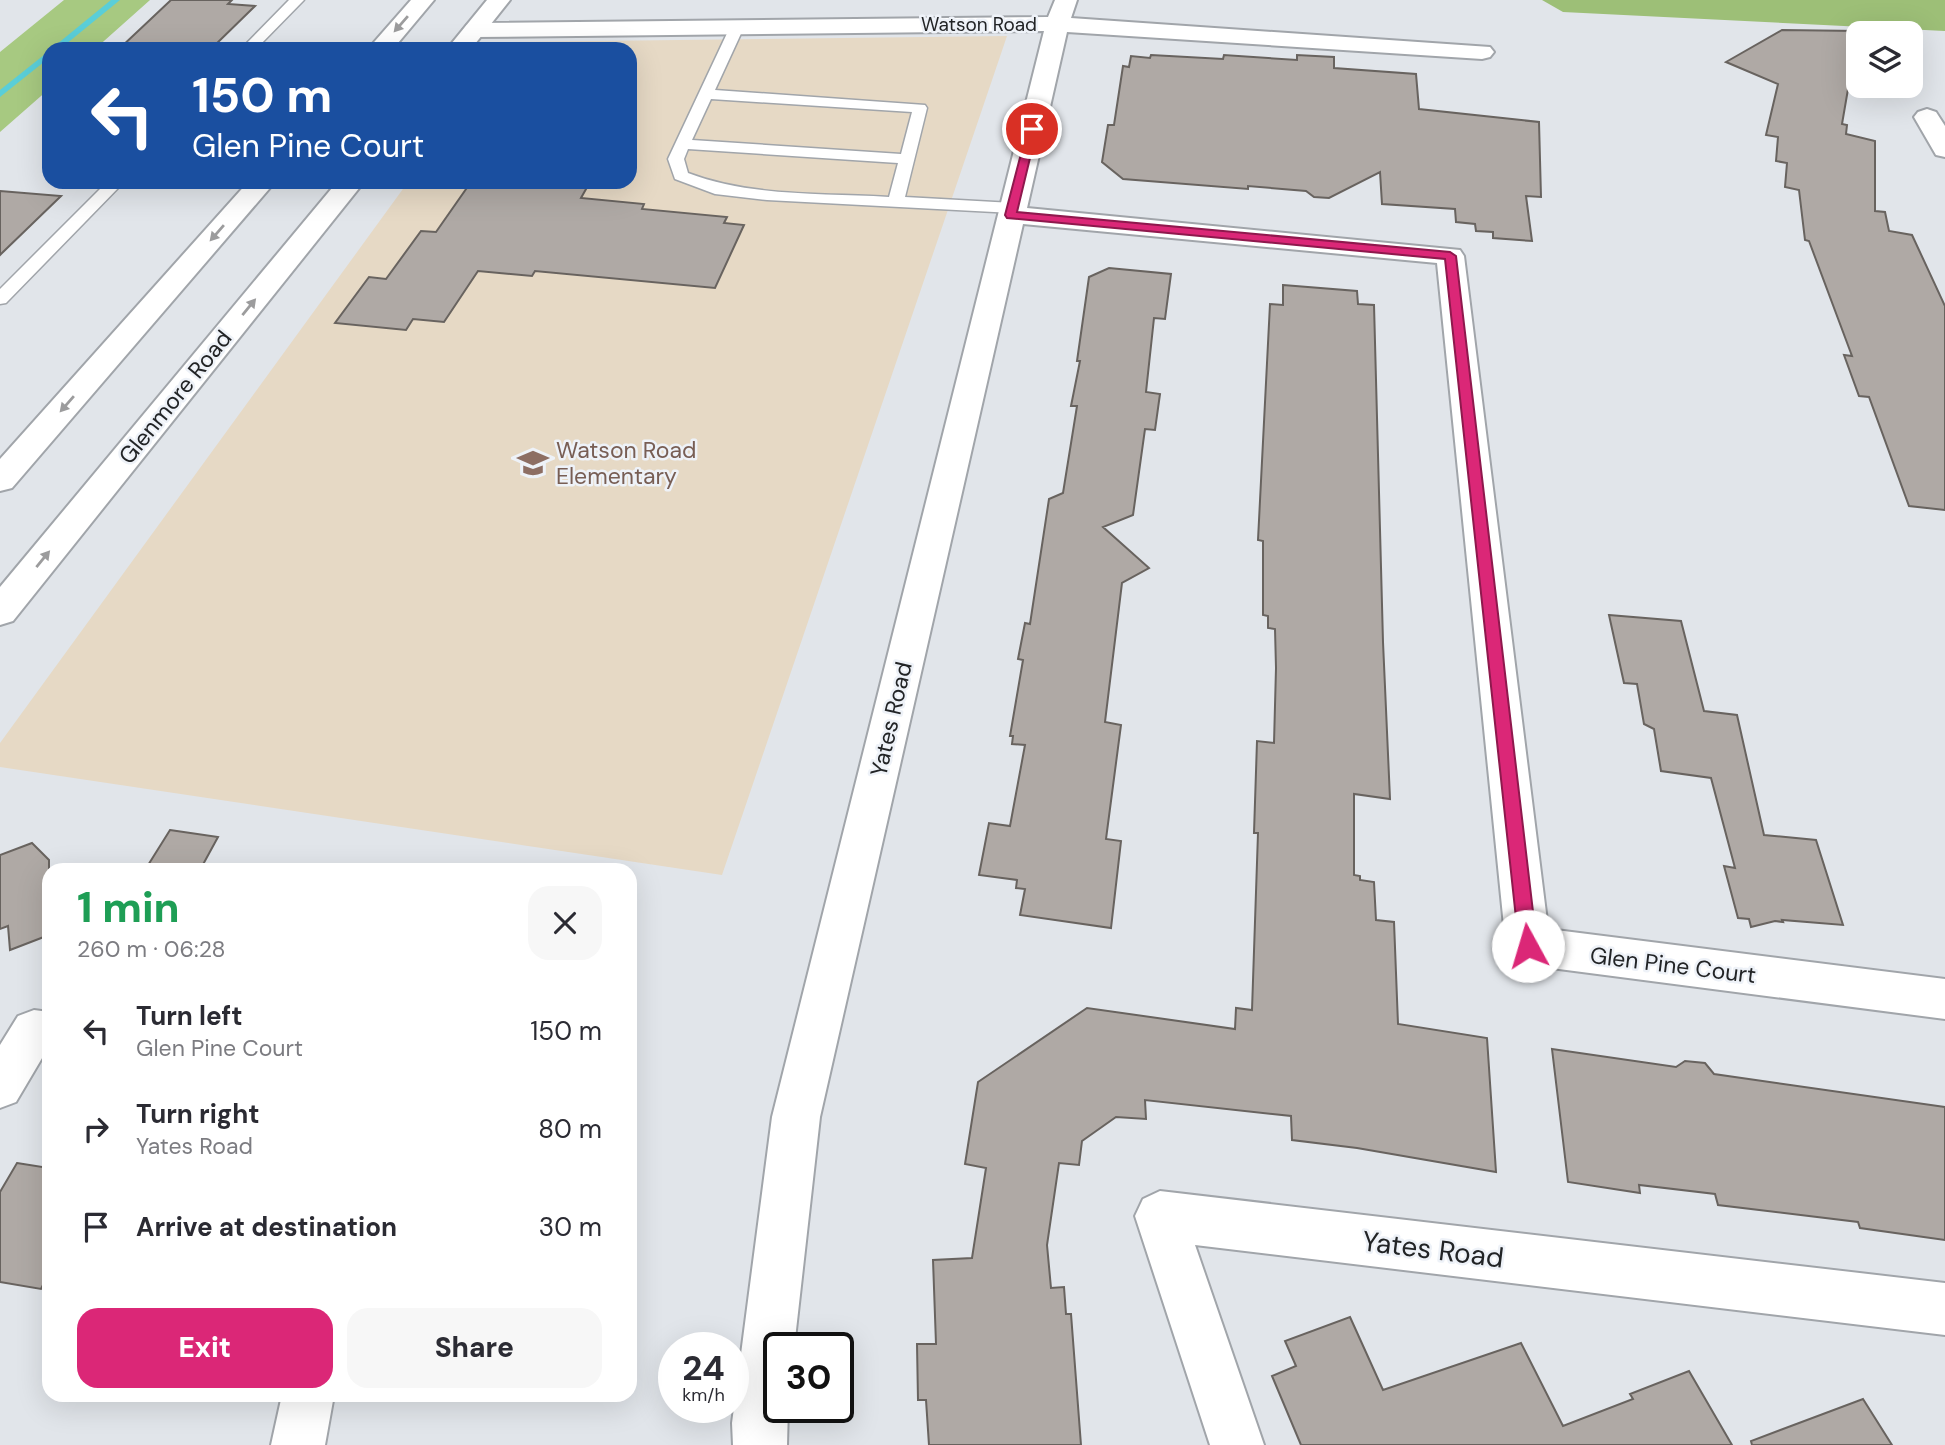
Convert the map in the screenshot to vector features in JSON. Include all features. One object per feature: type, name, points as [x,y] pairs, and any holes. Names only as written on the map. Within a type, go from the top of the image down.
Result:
[{"type":"street","points":[[386,42],[423,0]]},
{"type":"street","points":[[465,42],[499,0]]},
{"type":"street","name":"Yates Road","points":[[760,1445],[759,1423],[796,1117],[1057,24],[1066,0]]},
{"type":"street","name":"Watson Road","points":[[475,30],[1057,24],[1482,52]]},
{"type":"street","points":[[1927,117],[1945,149]]},
{"type":"street","points":[[0,480],[256,189]]},
{"type":"street","name":"Glenmore Road","points":[[0,612],[345,189]]},
{"type":"street","name":"Glen Pine Court","points":[[1012,212],[1450,256],[1528,946],[1945,999]]},
{"type":"street","points":[[0,1086],[34,1031],[42,1032]]},
{"type":"street","name":"Yates Road","points":[[1237,1445],[1160,1216],[1945,1309]]},
{"type":"street","points":[[298,1445],[307,1402]]},
{"type":"lane","points":[[255,42],[297,0]]},
{"type":"lane","points":[[737,27],[676,159],[681,176],[715,189],[767,195],[1012,212]]},
{"type":"lane","points":[[705,94],[920,108],[896,202]]},
{"type":"lane","points":[[683,144],[907,159]]},
{"type":"lane","points":[[0,299],[109,189]]},
{"type":"shaded area","name":"Watson Road Elementary","points":[[1007,36],[722,875],[0,767],[0,743],[403,189],[637,189],[637,42],[510,42]]},
{"type":"green space","points":[[64,0],[150,0],[103,42],[42,42],[42,95],[0,132],[0,52]]},
{"type":"green space","points":[[1542,0],[1945,0],[1945,31],[1923,30],[1923,21],[1846,21],[1846,26],[1563,12]]},
{"type":"building","points":[[171,0],[232,0],[228,4],[255,6],[218,42],[126,42]]},
{"type":"building","points":[[1782,30],[1846,31],[1846,98],[1842,124],[1847,125],[1846,134],[1875,141],[1875,211],[1885,212],[1889,231],[1912,235],[1945,306],[1945,510],[1909,506],[1869,397],[1859,396],[1844,355],[1852,356],[1809,241],[1805,240],[1799,190],[1785,187],[1787,163],[1776,161],[1778,137],[1766,135],[1778,84],[1726,62]]},
{"type":"building","points":[[1151,55],[1223,59],[1224,55],[1297,60],[1297,55],[1334,57],[1334,68],[1416,74],[1419,109],[1539,122],[1541,197],[1526,196],[1532,241],[1493,238],[1493,232],[1476,231],[1475,224],[1456,222],[1455,209],[1382,204],[1380,172],[1329,198],[1314,197],[1306,191],[1123,179],[1102,162],[1108,125],[1114,125],[1123,66],[1129,67],[1131,56],[1150,58]]},
{"type":"building","points":[[466,189],[586,189],[581,198],[644,204],[642,209],[727,217],[724,223],[744,225],[715,288],[535,271],[532,276],[478,271],[444,322],[413,319],[406,330],[335,323],[369,277],[386,279],[421,231],[436,232]]},
{"type":"building","points":[[0,191],[61,196],[0,255]]},
{"type":"building","points":[[1109,268],[1171,274],[1165,319],[1154,318],[1146,392],[1160,394],[1155,430],[1145,429],[1133,515],[1103,527],[1149,568],[1122,583],[1105,722],[1121,725],[1106,839],[1121,841],[1111,928],[1020,915],[1025,889],[1016,888],[1017,880],[979,875],[989,823],[1010,826],[1025,745],[1012,744],[1013,736],[1010,736],[1023,660],[1018,659],[1025,623],[1030,624],[1049,499],[1063,493],[1077,406],[1071,406],[1080,361],[1077,361],[1089,277]]},
{"type":"building","points":[[1283,285],[1357,291],[1358,304],[1374,305],[1390,799],[1354,794],[1354,875],[1360,876],[1360,880],[1374,882],[1376,920],[1394,922],[1398,1024],[1487,1038],[1496,1172],[1357,1148],[1292,1140],[1291,1116],[1145,1100],[1146,1119],[1116,1117],[1082,1141],[1079,1165],[1059,1163],[1047,1245],[1051,1288],[1064,1287],[1066,1314],[1071,1314],[1081,1445],[929,1445],[926,1400],[918,1400],[917,1344],[936,1344],[933,1260],[972,1258],[986,1168],[965,1164],[978,1082],[1087,1008],[1235,1029],[1236,1008],[1252,1010],[1258,833],[1254,833],[1257,741],[1274,743],[1276,668],[1275,629],[1268,628],[1268,616],[1263,615],[1263,541],[1258,540],[1270,304],[1283,305]]},
{"type":"building","points":[[1609,615],[1681,621],[1704,711],[1737,715],[1764,835],[1816,840],[1843,925],[1782,920],[1783,922],[1775,921],[1751,927],[1749,919],[1738,918],[1724,866],[1735,868],[1711,778],[1661,771],[1654,729],[1644,724],[1637,684],[1624,683]]},
{"type":"building","points":[[170,830],[218,837],[204,863],[149,863]]},
{"type":"building","points":[[32,843],[49,860],[49,863],[42,863],[42,938],[10,950],[8,926],[0,929],[0,855]]},
{"type":"building","points":[[1552,1049],[1676,1067],[1685,1061],[1705,1063],[1714,1074],[1945,1107],[1945,1240],[1860,1228],[1858,1222],[1718,1205],[1715,1194],[1639,1185],[1640,1193],[1568,1182]]},
{"type":"building","points":[[17,1163],[42,1167],[41,1289],[0,1282],[0,1192]]},
{"type":"building","points":[[1350,1317],[1383,1390],[1521,1343],[1563,1426],[1633,1399],[1630,1394],[1689,1371],[1732,1445],[1301,1445],[1272,1376],[1296,1366],[1285,1341]]},
{"type":"building","points":[[1863,1399],[1892,1445],[1752,1445],[1751,1441]]},
{"type":"waterway","points":[[64,42],[116,0]]},
{"type":"waterway","points":[[0,94],[42,60]]},
{"type":"place","name":"Watson Road Elementary","points":[[533,463]]},
{"type":"route","points":[[1032,129],[1011,215],[1450,256],[1528,946]]}]
